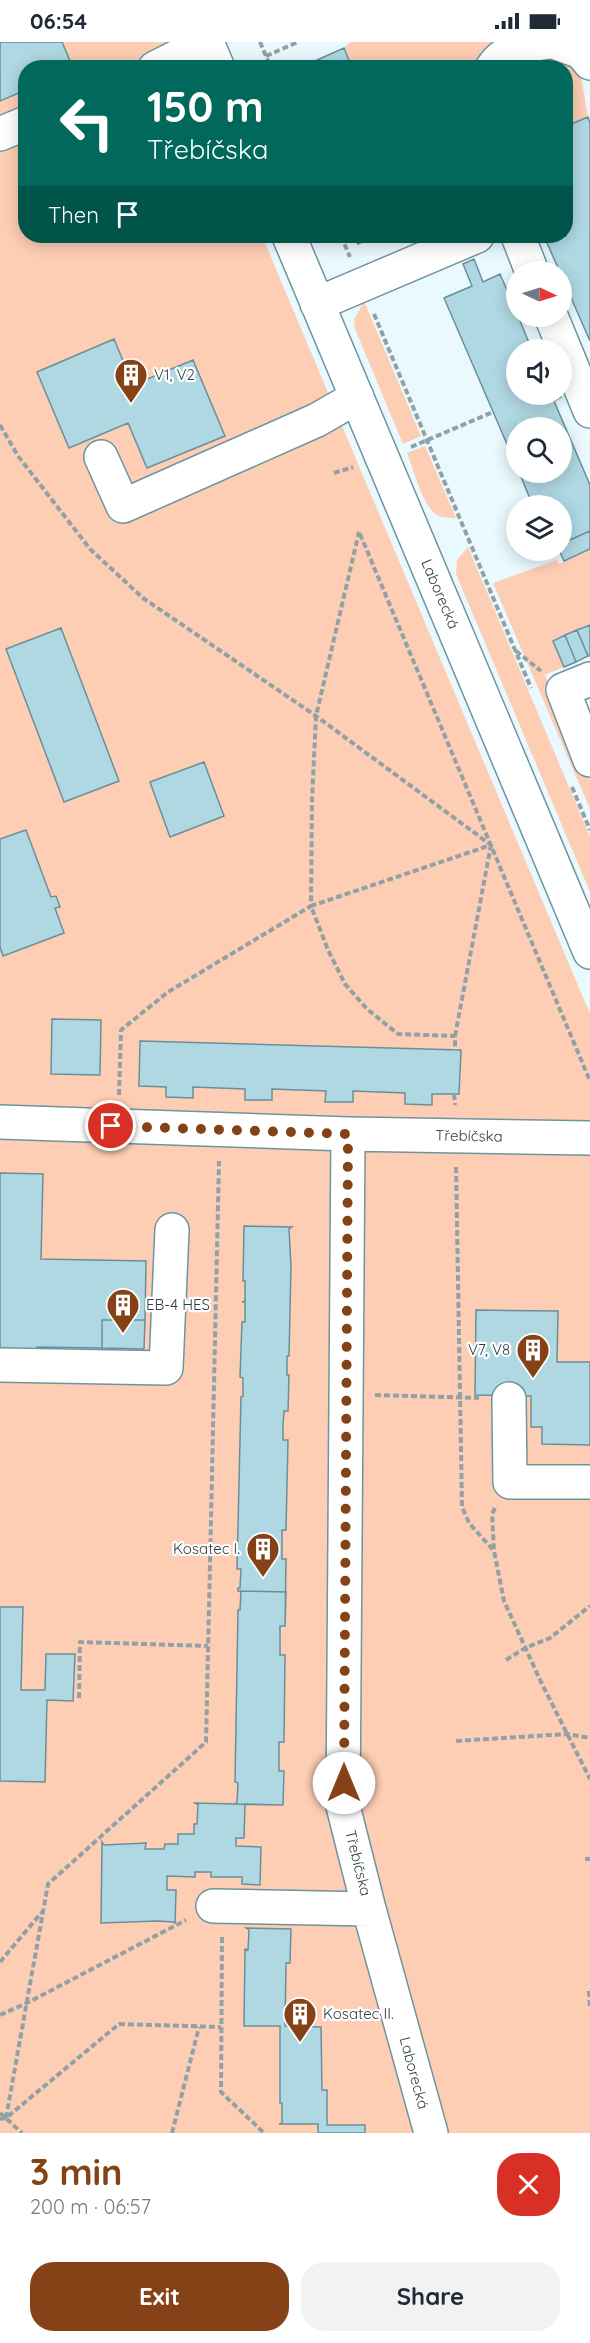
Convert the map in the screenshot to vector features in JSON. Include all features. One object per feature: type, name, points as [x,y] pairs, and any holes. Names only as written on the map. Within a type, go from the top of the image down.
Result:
[{"type":"street","points":[[171,60],[207,42],[215,60]]},
{"type":"street","points":[[497,60],[521,46],[548,42]]},
{"type":"street","points":[[553,42],[581,52],[590,63]]},
{"type":"street","points":[[0,134],[18,126]]},
{"type":"street","name":"Laborecká","points":[[292,243],[587,935]]},
{"type":"street","points":[[317,304],[461,243]]},
{"type":"street","points":[[521,243],[528,261]]},
{"type":"street","points":[[556,327],[590,411]]},
{"type":"street","points":[[101,457],[123,506],[317,420],[357,397]]},
{"type":"street","points":[[580,770],[563,690],[590,679]]},
{"type":"street","name":"Třebíčska","points":[[0,1122],[348,1134],[590,1138]]},
{"type":"street","name":"Třebíčska","points":[[348,1134],[343,1806],[369,1909]]},
{"type":"street","points":[[0,1365],[166,1368],[172,1230]]},
{"type":"street","points":[[509,1399],[510,1482],[590,1482]]},
{"type":"street","points":[[218,1906],[369,1909]]},
{"type":"street","name":"Laborecká","points":[[369,1909],[431,2133]]},
{"type":"path","points":[[260,42],[268,60]]},
{"type":"path","points":[[266,56],[298,42]]},
{"type":"path","points":[[344,243],[534,694]]},
{"type":"path","points":[[426,441],[493,412]]},
{"type":"path","points":[[0,425],[18,456],[90,549],[143,598],[316,716],[491,845]]},
{"type":"path","points":[[455,1036],[398,1034],[366,1009],[345,984],[328,950],[311,906],[316,716],[359,532],[590,1081]]},
{"type":"path","points":[[580,770],[590,830]]},
{"type":"path","points":[[119,1100],[121,1030],[168,992],[311,906],[491,845]]},
{"type":"path","points":[[455,1050],[455,1036],[491,845]]},
{"type":"path","points":[[6,2118],[48,1884],[206,1742],[220,1129]]},
{"type":"path","points":[[455,1136],[462,1507],[470,1523],[494,1551]]},
{"type":"path","points":[[346,1394],[509,1399]]},
{"type":"path","points":[[510,1482],[492,1514],[494,1551],[504,1601],[590,1779]]},
{"type":"path","points":[[506,1660],[525,1648],[550,1638],[590,1606]]},
{"type":"path","points":[[79,1698],[80,1642],[208,1646]]},
{"type":"path","points":[[456,1741],[567,1734],[590,1738]]},
{"type":"path","points":[[0,2015],[218,1906],[221,2092],[264,2133]]},
{"type":"path","points":[[0,1962],[43,1911]]},
{"type":"path","points":[[589,1991],[590,2009]]},
{"type":"path","points":[[0,2119],[6,2118],[118,2024],[221,2027]]},
{"type":"path","points":[[172,2133],[200,2026]]},
{"type":"path","points":[[0,2113],[22,2133]]},
{"type":"shaded area","points":[[0,42],[181,42],[189,60],[18,60],[18,243],[265,243],[590,1014],[590,2133],[0,2133]]},
{"type":"shaded area","points":[[350,42],[506,42],[485,53],[479,60],[349,60],[344,48]]},
{"type":"shaded area","points":[[560,54],[568,60],[537,60]]},
{"type":"shaded area","points":[[573,64],[580,70],[588,117],[573,123]]},
{"type":"shaded area","points":[[364,301],[421,436],[403,444],[355,329],[354,320]]},
{"type":"shaded area","points":[[425,446],[456,518],[437,515],[423,496],[407,453]]},
{"type":"shaded area","points":[[468,547],[590,837],[590,892],[456,574],[457,560]]},
{"type":"shaded area","points":[[590,549],[590,625],[553,641],[564,667],[545,675],[590,781],[590,809],[493,583],[554,561],[559,564],[572,561],[572,558]]},
{"type":"building","points":[[0,42],[62,42],[70,60],[18,60],[18,93],[0,101]]},
{"type":"building","points":[[344,48],[349,60],[317,60]]},
{"type":"building","points":[[588,117],[590,123],[590,341],[572,300],[572,261],[555,261],[547,243],[573,243],[573,123]]},
{"type":"building","points":[[474,259],[483,282],[500,274],[506,288],[506,327],[523,327],[527,339],[506,339],[506,405],[556,405],[561,417],[506,417],[506,442],[444,298],[472,286],[463,264]]},
{"type":"building","name":"V1, V2","points":[[114,339],[133,385],[193,360],[225,436],[147,468],[128,423],[69,448],[37,372]]},
{"type":"building","points":[[572,443],[590,485],[590,531],[572,539],[572,495],[528,495],[524,483],[572,483]]},
{"type":"building","points":[[590,531],[590,549],[572,557],[572,539]]},
{"type":"building","points":[[590,625],[590,656],[588,656],[577,630]]},
{"type":"building","points":[[61,628],[119,781],[64,802],[6,649]]},
{"type":"building","points":[[577,630],[588,656],[576,662],[565,635]]},
{"type":"building","points":[[565,635],[576,662],[564,667],[553,641]]},
{"type":"building","points":[[204,762],[224,816],[170,837],[150,782]]},
{"type":"building","points":[[26,830],[51,897],[56,896],[60,907],[55,908],[64,933],[3,956],[0,947],[0,839]]},
{"type":"building","points":[[52,1019],[101,1020],[100,1075],[51,1074]]},
{"type":"building","points":[[140,1041],[461,1050],[459,1094],[432,1094],[432,1105],[405,1104],[405,1093],[353,1091],[353,1102],[325,1102],[326,1091],[272,1089],[272,1100],[245,1100],[245,1089],[193,1087],[193,1098],[166,1097],[166,1087],[139,1086]]},
{"type":"building","points":[[0,1173],[43,1174],[41,1259],[146,1261],[145,1320],[102,1320],[102,1348],[37,1347],[38,1350],[0,1350]]},
{"type":"building","name":"Kosatec I.","points":[[244,1226],[292,1227],[289,1229],[291,1266],[289,1356],[287,1356],[288,1411],[284,1411],[283,1425],[283,1440],[288,1440],[286,1530],[282,1530],[282,1559],[286,1559],[285,1626],[280,1626],[280,1655],[285,1655],[284,1742],[279,1742],[279,1771],[284,1771],[283,1805],[245,1804],[244,1838],[236,1838],[236,1846],[261,1847],[260,1885],[242,1884],[242,1877],[211,1877],[211,1872],[195,1872],[195,1877],[167,1876],[167,1890],[176,1890],[175,1924],[174,1922],[157,1921],[101,1923],[102,1842],[104,1845],[146,1843],[145,1849],[164,1849],[165,1844],[178,1844],[178,1834],[194,1834],[198,1805],[195,1803],[235,1804],[237,1802],[238,1783],[235,1782],[238,1610],[240,1610],[241,1591],[238,1591],[238,1588],[240,1588],[241,1569],[237,1569],[241,1397],[243,1396],[243,1378],[240,1377],[242,1322],[245,1322],[245,1302],[242,1302],[245,1301]]},
{"type":"building","name":"V7, V8","points":[[476,1310],[558,1311],[557,1362],[590,1362],[590,1445],[542,1444],[542,1427],[531,1427],[531,1396],[475,1395]]},
{"type":"building","name":"EB-4 HES","points":[[102,1320],[145,1320],[144,1349],[102,1348]]},
{"type":"building","points":[[241,1591],[286,1592],[285,1626],[280,1626],[280,1655],[285,1655],[284,1742],[279,1742],[279,1771],[284,1771],[283,1805],[235,1804],[238,1783],[235,1782],[238,1610],[240,1610]]},
{"type":"building","points":[[0,1607],[23,1607],[21,1690],[45,1690],[46,1654],[75,1654],[73,1701],[47,1700],[45,1782],[0,1781]]},
{"type":"building","name":"Kosatec II.","points":[[246,1928],[291,1929],[290,1963],[286,1963],[285,2026],[321,2027],[322,2090],[327,2090],[327,2125],[365,2125],[365,2133],[318,2133],[318,2124],[279,2124],[282,2123],[280,2026],[244,2026],[245,1949],[248,1950],[249,1930]]},
{"type":"place","name":"V1, V2","points":[[131,404]]},
{"type":"place","name":"EB-4 HES","points":[[123,1334]]},
{"type":"place","name":"V7, V8","points":[[533,1379]]},
{"type":"place","name":"Kosatec I.","points":[[263,1578]]},
{"type":"place","name":"Kosatec II.","points":[[300,2043]]},
{"type":"route","points":[[111,1126],[348,1134],[344,1783]]}]
